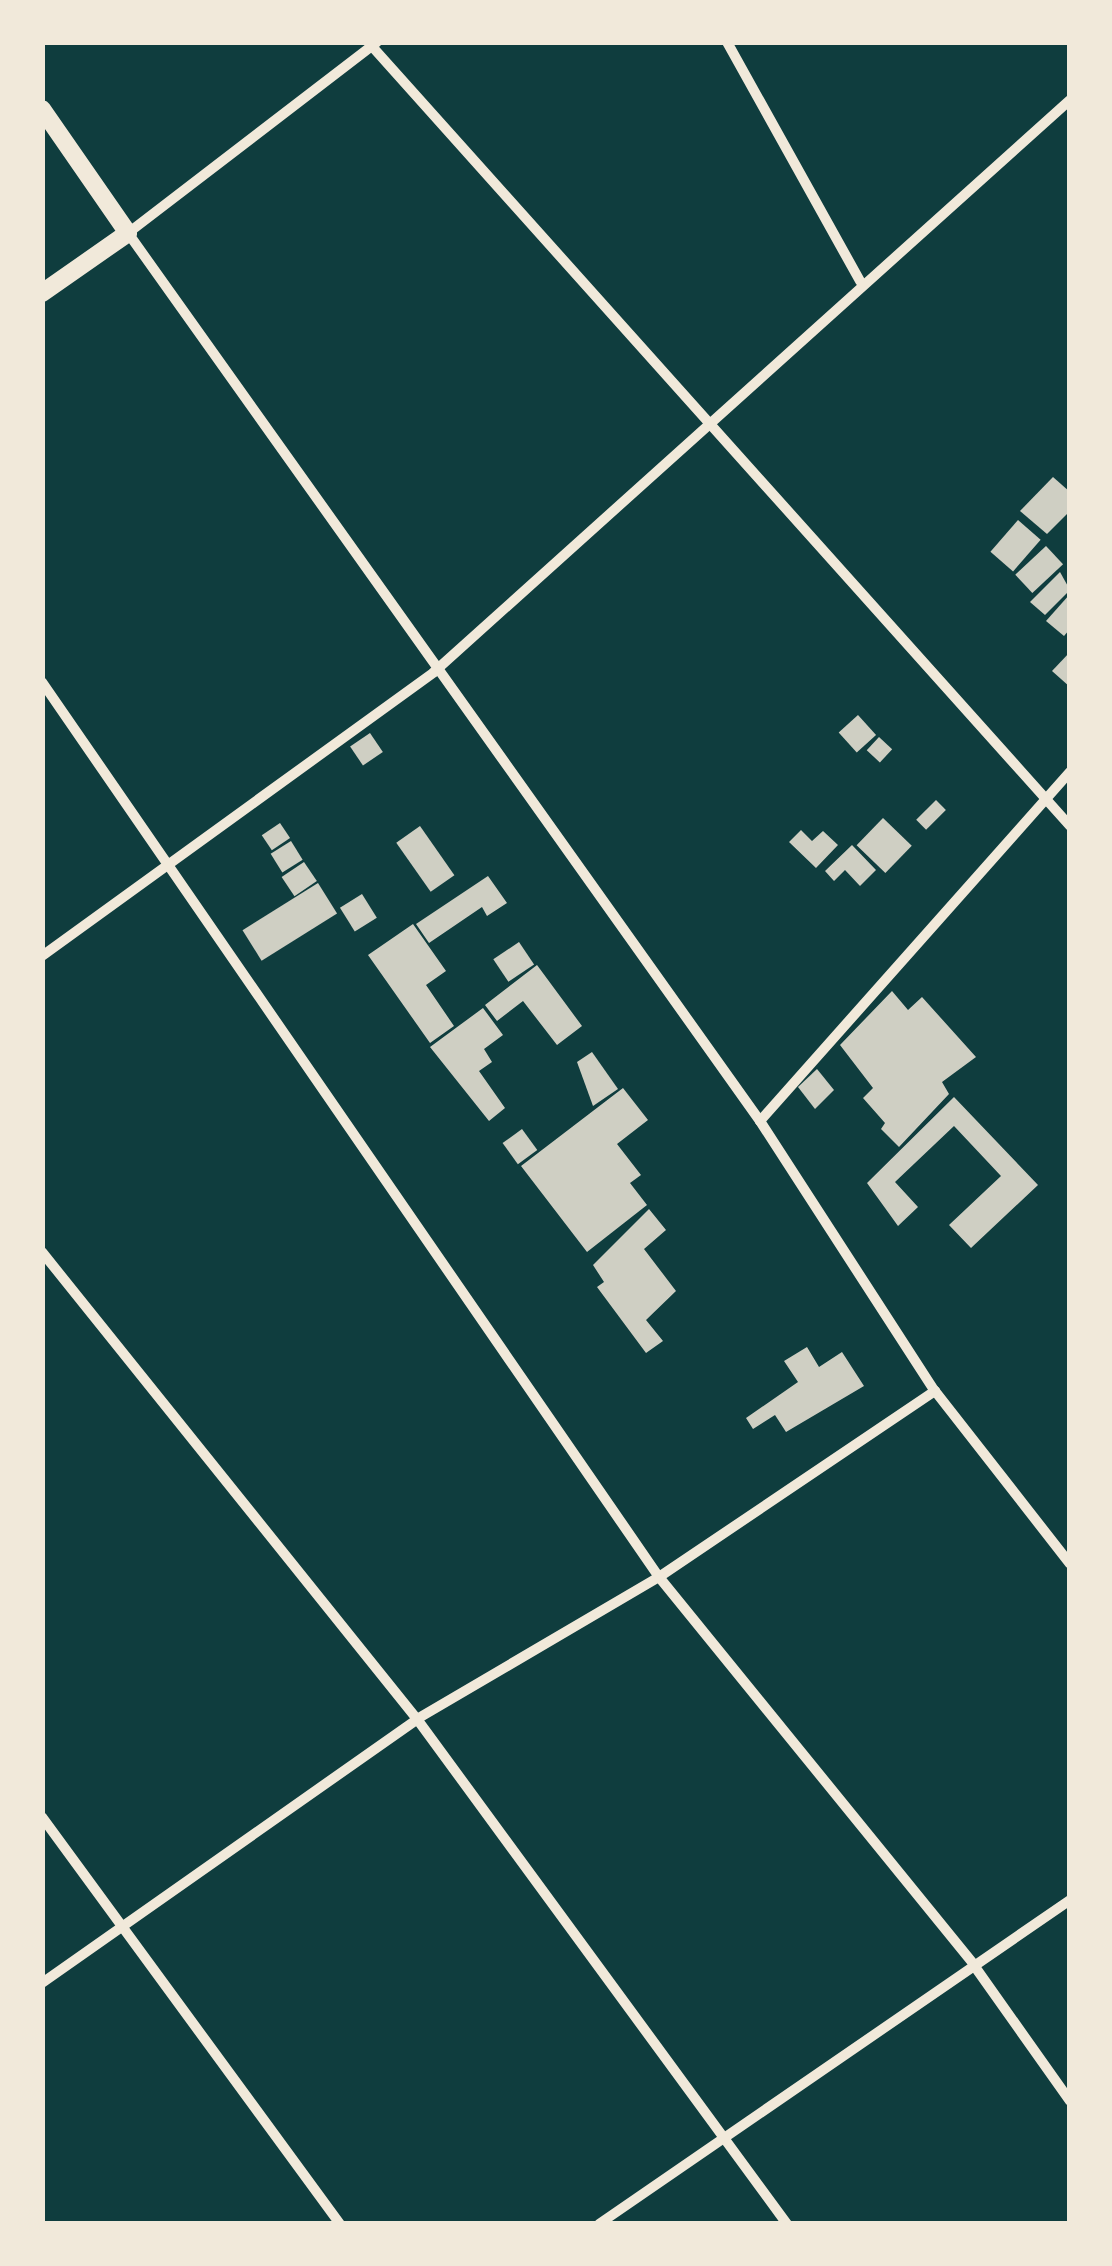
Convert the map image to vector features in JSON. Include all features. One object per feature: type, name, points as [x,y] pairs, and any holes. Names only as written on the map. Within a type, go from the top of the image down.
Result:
[{"type":"street","points":[[727,42],[860,281]]},
{"type":"street","points":[[42,292],[128,233],[372,44],[702,424],[1070,826]]},
{"type":"street","points":[[42,956],[434,672],[860,281],[1070,100]]},
{"type":"street","points":[[42,108],[434,672],[760,1121],[936,1391],[1067,1555]]},
{"type":"street","points":[[42,682],[167,869],[659,1576],[973,1964],[1070,2101]]},
{"type":"street","points":[[760,1121],[1070,772]]},
{"type":"street","points":[[42,1252],[417,1719],[787,2224]]},
{"type":"street","points":[[42,1984],[417,1719],[659,1576],[936,1391]]},
{"type":"street","points":[[42,1816],[340,2224]]},
{"type":"street","points":[[598,2224],[1070,1900]]},
{"type":"building","points":[[1053,477],[1070,492],[1070,511],[1047,534],[1020,511]]},
{"type":"building","points":[[1018,520],[1041,540],[1013,571],[990,552]]},
{"type":"building","points":[[1046,546],[1063,564],[1032,593],[1015,575]]},
{"type":"building","points":[[1060,572],[1070,590],[1045,615],[1030,602]]},
{"type":"building","points":[[1070,594],[1070,629],[1064,636],[1046,621]]},
{"type":"building","points":[[1070,652],[1070,687],[1052,671]]},
{"type":"building","points":[[858,715],[876,735],[857,752],[839,732]]},
{"type":"building","points":[[370,733],[383,752],[363,765],[350,746]]},
{"type":"building","points":[[879,737],[892,749],[880,762],[867,750]]},
{"type":"building","points":[[936,800],[946,810],[926,830],[916,820]]},
{"type":"building","points":[[883,818],[912,846],[885,873],[857,845]]},
{"type":"building","points":[[280,823],[290,838],[272,850],[262,835]]},
{"type":"building","points":[[420,826],[454,875],[431,892],[396,843]]},
{"type":"building","points":[[801,830],[812,841],[823,831],[838,845],[816,868],[789,842]]},
{"type":"building","points":[[291,841],[303,860],[282,872],[271,854]]},
{"type":"building","points":[[852,845],[876,870],[860,886],[845,870],[834,881],[825,871]]},
{"type":"building","points":[[304,862],[317,881],[294,896],[282,877]]},
{"type":"building","points":[[488,876],[507,903],[487,916],[482,907],[429,943],[416,924]]},
{"type":"building","points":[[318,883],[337,914],[262,961],[243,930]]},
{"type":"building","points":[[362,894],[377,918],[355,932],[340,908]]},
{"type":"building","points":[[413,924],[446,971],[426,985],[454,1026],[430,1043],[368,955]]},
{"type":"building","points":[[519,942],[534,964],[508,982],[493,959]]},
{"type":"building","points":[[537,965],[582,1026],[557,1045],[523,1001],[497,1021],[485,1005]]},
{"type":"building","points":[[892,991],[908,1010],[922,997],[976,1057],[942,1082],[949,1094],[899,1147],[881,1129],[885,1123],[863,1098],[873,1088],[840,1045]]},
{"type":"building","points":[[483,1008],[503,1035],[484,1049],[492,1062],[479,1071],[505,1108],[489,1121],[430,1047]]},
{"type":"building","points":[[592,1052],[618,1089],[593,1106],[577,1062]]},
{"type":"building","points":[[817,1069],[834,1090],[815,1109],[798,1087]]},
{"type":"building","points":[[623,1088],[648,1120],[617,1144],[641,1175],[630,1183],[647,1205],[587,1252],[521,1166]]},
{"type":"building","points":[[954,1097],[1038,1185],[971,1248],[949,1225],[1001,1176],[954,1126],[895,1182],[918,1207],[898,1226],[867,1183]]},
{"type":"building","points":[[522,1129],[537,1150],[518,1164],[503,1143]]},
{"type":"building","points":[[649,1209],[666,1230],[644,1249],[676,1291],[646,1320],[663,1341],[646,1353],[597,1287],[604,1282],[593,1265]]},
{"type":"building","points":[[807,1347],[819,1367],[842,1352],[864,1386],[786,1432],[775,1415],[753,1429],[746,1418],[798,1382],[784,1361]]}]
